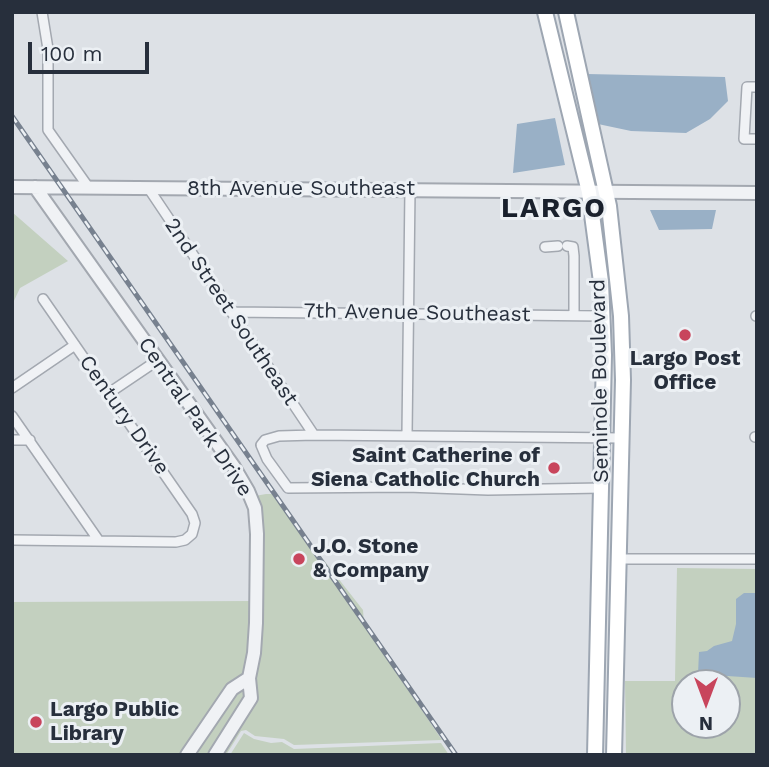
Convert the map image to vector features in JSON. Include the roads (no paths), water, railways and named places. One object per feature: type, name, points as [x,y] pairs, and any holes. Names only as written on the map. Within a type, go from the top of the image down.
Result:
[{"type":"main road","name":"Seminole Boulevard","points":[[545,12],[589,192],[603,316],[603,438],[595,755]]},
{"type":"main road","name":"Seminole Boulevard","points":[[566,12],[607,192],[621,316],[622,438],[614,755]]},
{"type":"main road","points":[[600,556],[619,559]]},
{"type":"main road","points":[[596,706],[614,707]]},
{"type":"street","points":[[42,12],[48,48],[48,130],[89,188]]},
{"type":"street","points":[[757,87],[747,87],[744,139],[757,139]]},
{"type":"street","name":"8th Avenue Southeast","points":[[12,187],[757,194]]},
{"type":"street","name":"Central Park Drive","points":[[35,187],[234,467],[255,508],[256,623],[249,678],[251,698],[215,755]]},
{"type":"street","name":"2nd Street Southeast","points":[[149,189],[314,435]]},
{"type":"street","points":[[407,434],[410,189]]},
{"type":"street","points":[[545,247],[573,247],[575,315]]},
{"type":"street","name":"Century Drive","points":[[43,299],[192,514],[195,523],[192,534],[185,540],[176,542],[99,541]]},
{"type":"street","name":"7th Avenue Southeast","points":[[231,312],[603,316]]},
{"type":"street","points":[[12,388],[75,345]]},
{"type":"street","points":[[109,393],[158,360]]},
{"type":"street","points":[[12,416],[99,541]]},
{"type":"street","points":[[602,488],[288,488],[267,459],[261,445],[265,440],[279,436],[314,435],[622,438]]},
{"type":"street","points":[[12,440],[30,440]]},
{"type":"street","points":[[12,540],[99,541]]},
{"type":"street","points":[[619,559],[757,559]]},
{"type":"street","points":[[187,755],[232,689],[249,678]]},
{"type":"water","points":[[587,74],[725,77],[728,101],[710,119],[686,133],[631,131],[598,124]]},
{"type":"water","points":[[555,118],[565,165],[513,173],[517,124]]},
{"type":"water","points":[[650,210],[716,210],[712,229],[659,230]]},
{"type":"water","points":[[744,593],[757,593],[757,678],[741,677],[741,669],[698,669],[699,652],[732,641],[736,624],[736,599]]},
{"type":"railway","points":[[12,116],[456,755]]},
{"type":"place","name":"Largo Post Office","points":[[685,335]]},
{"type":"place","name":"Saint Catherine of Siena Catholic Church","points":[[554,468]]},
{"type":"place","name":"J.O. Stone & Company","points":[[299,559]]},
{"type":"place","name":"Largo Public Library","points":[[36,722]]},
{"type":"district","name":"LARGO","points":[[554,209]]}]
